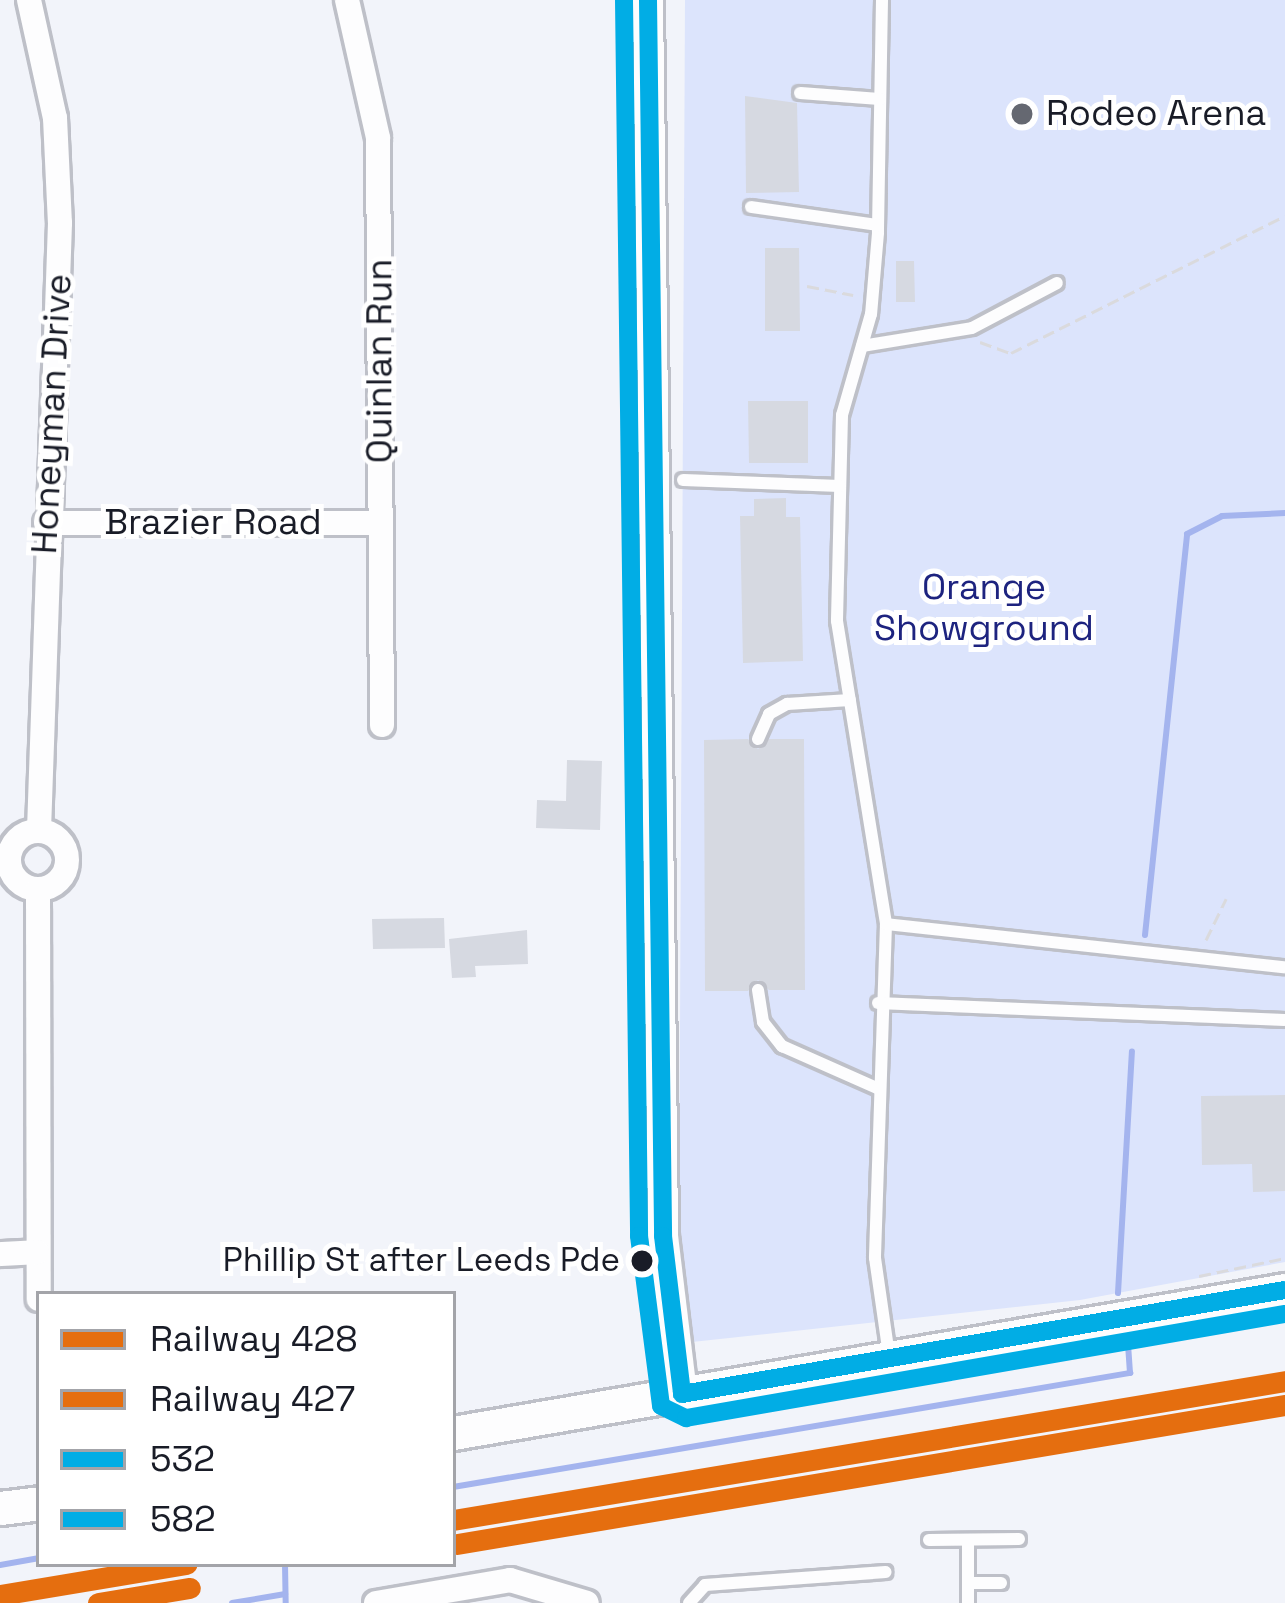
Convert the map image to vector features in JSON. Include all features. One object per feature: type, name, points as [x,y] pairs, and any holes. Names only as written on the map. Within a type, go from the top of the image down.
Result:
[{"type":"main road","points":[[456,1432],[890,1362],[1285,1290]]},
{"type":"main road","points":[[0,1508],[36,1503]]},
{"type":"street","name":"Honeyman Drive","points":[[29,0],[60,172],[39,831]]},
{"type":"street","name":"Quinlan Run","points":[[347,0],[378,138],[382,725]]},
{"type":"street","points":[[648,0],[663,1236],[682,1394]]},
{"type":"street","name":"Brazier Road","points":[[46,524],[381,524]]},
{"type":"street","points":[[39,831],[67,857],[57,882],[38,889],[15,878],[4,860],[18,839],[39,831]]},
{"type":"street","points":[[38,889],[39,1291]]},
{"type":"street","points":[[0,1254],[38,1252]]},
{"type":"street","points":[[376,1603],[511,1580],[587,1603]]},
{"type":"lane","points":[[882,0],[878,225],[872,300],[842,415],[837,621],[886,924],[878,1003],[874,1258],[890,1362]]},
{"type":"lane","points":[[800,93],[880,99]]},
{"type":"lane","points":[[751,207],[878,225]]},
{"type":"lane","points":[[862,346],[950,332],[1057,283]]},
{"type":"lane","points":[[683,480],[840,486]]},
{"type":"lane","points":[[758,740],[769,714],[787,704],[850,700]]},
{"type":"lane","points":[[886,924],[1285,967]]},
{"type":"lane","points":[[758,991],[763,1022],[782,1046],[877,1088]]},
{"type":"lane","points":[[878,1003],[1285,1020]]},
{"type":"lane","points":[[928,1540],[1018,1539]]},
{"type":"lane","points":[[968,1540],[968,1603]]},
{"type":"lane","points":[[689,1603],[705,1586],[886,1572]]},
{"type":"lane","points":[[968,1583],[1000,1583]]},
{"type":"path","points":[[950,332],[1011,352],[1285,216]]},
{"type":"path","points":[[807,286],[872,300]]},
{"type":"path","points":[[1198,958],[1226,899]]},
{"type":"green space","name":"Orange Showground","points":[[685,0],[1285,0],[1285,1262],[1080,1300],[692,1342],[679,1233]]},
{"type":"building","points":[[745,96],[797,103],[799,192],[746,193]]},
{"type":"building","points":[[765,248],[799,248],[800,331],[765,331]]},
{"type":"building","points":[[896,261],[914,261],[915,302],[896,302]]},
{"type":"building","points":[[748,401],[808,401],[808,463],[749,463]]},
{"type":"building","points":[[786,498],[786,517],[800,517],[803,661],[743,663],[740,516],[754,516],[754,499]]},
{"type":"building","points":[[748,739],[758,749],[769,739],[804,739],[805,990],[769,990],[758,980],[748,991],[705,991],[704,740]]},
{"type":"building","points":[[567,760],[602,761],[600,830],[536,828],[537,800],[566,801]]},
{"type":"building","points":[[444,918],[445,948],[373,949],[372,919]]},
{"type":"building","points":[[527,930],[528,964],[475,966],[476,977],[452,978],[449,939]]},
{"type":"building","points":[[1285,1095],[1285,1191],[1253,1192],[1252,1164],[1202,1165],[1201,1096]]},
{"type":"waterway","points":[[1145,935],[1187,534],[1222,516],[1285,513]]},
{"type":"waterway","points":[[1118,1293],[1132,1051]]},
{"type":"waterway","points":[[456,1486],[1130,1373],[1128,1342]]},
{"type":"waterway","points":[[0,1565],[36,1559]]},
{"type":"waterway","points":[[285,1567],[286,1603]]},
{"type":"waterway","points":[[232,1603],[285,1594]]},
{"type":"rail line","name":"428","points":[[456,1519],[1285,1381]]},
{"type":"rail line","name":"427","points":[[457,1544],[1285,1405]]},
{"type":"rail line","name":"428","points":[[0,1595],[168,1567]]},
{"type":"rail line","name":"427","points":[[98,1603],[190,1588]]},
{"type":"transit line","name":"582","points":[[624,0],[639,1236],[661,1406],[686,1418],[1285,1314]]},
{"type":"transit line","name":"532","points":[[648,0],[663,1236],[682,1394],[1285,1290]]},
{"type":"place","name":"Rodeo Arena","points":[[1022,114]]},
{"type":"place","name":"Phillip St after Leeds Pde","points":[[642,1261]]}]
